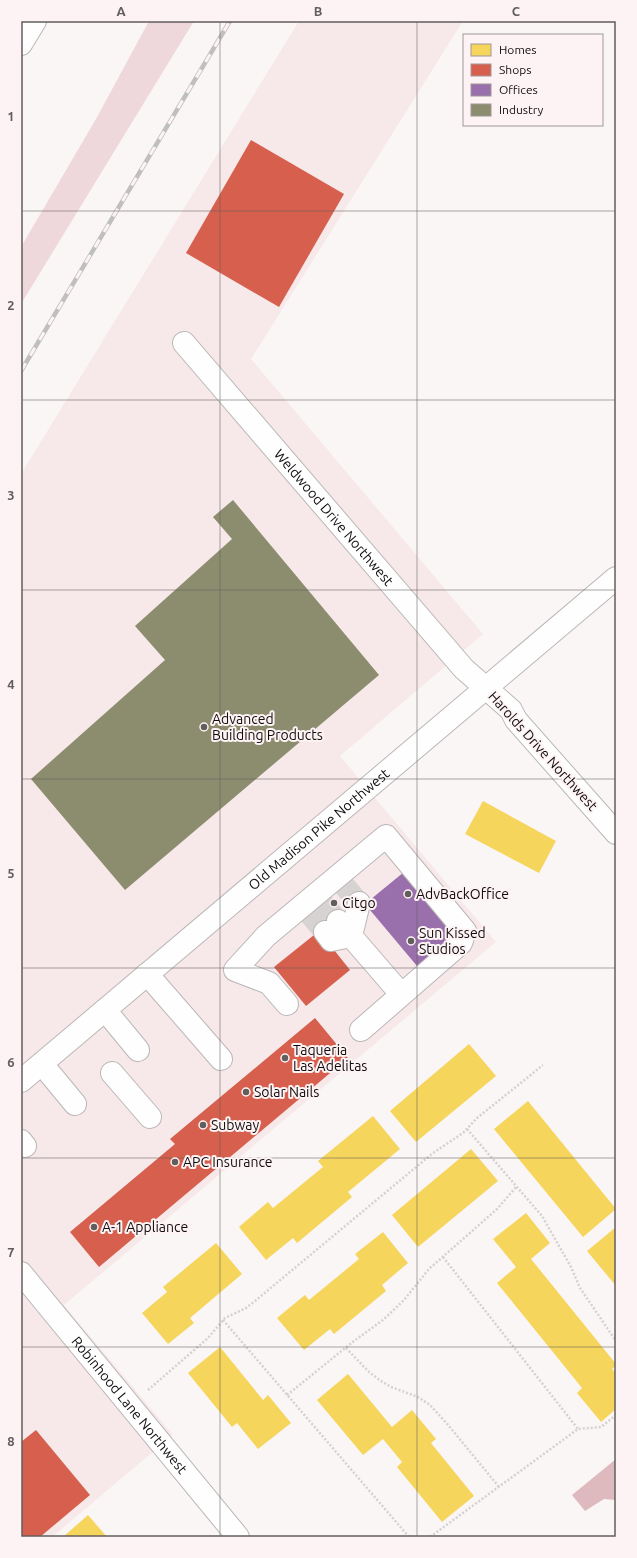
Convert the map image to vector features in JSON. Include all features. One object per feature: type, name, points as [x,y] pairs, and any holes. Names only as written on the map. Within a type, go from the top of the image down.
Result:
[{"type":"main road","points":[[21,44],[35,21]]},
{"type":"main road","name":"Weldwood Drive Northwest","points":[[184,343],[461,666],[487,688]]},
{"type":"main road","name":"Old Madison Pike Northwest","points":[[21,1081],[616,578]]},
{"type":"main road","name":"Harolds Drive Northwest","points":[[487,688],[510,710],[516,720],[616,833]]},
{"type":"main road","points":[[287,1004],[269,983],[235,970],[266,936],[312,904],[340,880],[386,836],[465,931],[461,943],[400,994],[361,1030]]},
{"type":"main road","points":[[359,903],[338,930],[400,994]]},
{"type":"main road","points":[[148,974],[221,1059]]},
{"type":"main road","points":[[105,1010],[138,1050]]},
{"type":"main road","points":[[42,1064],[75,1104]]},
{"type":"main road","points":[[112,1073],[150,1117]]},
{"type":"main road","name":"Robinhood Lane Northwest","points":[[24,1281],[130,1405],[238,1537]]},
{"type":"path","points":[[130,1405],[208,1338],[223,1320],[246,1308],[255,1301],[433,1153],[467,1129],[477,1118],[543,1065]]},
{"type":"path","points":[[467,1129],[517,1186],[546,1223],[571,1267],[580,1288],[616,1341]]},
{"type":"path","points":[[287,1395],[383,1320],[404,1300],[422,1277],[497,1209],[517,1186]]},
{"type":"path","points":[[443,1257],[578,1428]]},
{"type":"path","points":[[223,1320],[409,1537]]},
{"type":"path","points":[[346,1348],[369,1372],[381,1381],[391,1387],[418,1397],[430,1405],[499,1487]]},
{"type":"path","points":[[430,1537],[578,1428],[601,1427],[616,1415]]},
{"type":"shaded area","points":[[149,21],[194,21],[21,304],[21,247],[96,119]]},
{"type":"shaded area","points":[[299,21],[463,21],[251,359],[483,634],[340,756],[496,942],[64,1305],[173,1435],[52,1537],[21,1537],[21,474]]},
{"type":"shaded area","points":[[616,1459],[616,1500],[604,1499],[585,1511],[572,1495]]},
{"type":"building: Homes","points":[[483,801],[556,841],[539,873],[465,834]]},
{"type":"building: Homes","points":[[469,1044],[496,1076],[416,1142],[390,1111]]},
{"type":"building: Homes","points":[[528,1101],[616,1209],[583,1237],[494,1129]]},
{"type":"building: Homes","points":[[373,1116],[400,1149],[348,1192],[352,1197],[297,1243],[293,1238],[266,1260],[239,1227],[268,1202],[273,1208],[323,1167],[318,1161]]},
{"type":"building: Homes","points":[[471,1149],[498,1181],[418,1247],[392,1215]]},
{"type":"building: Homes","points":[[526,1213],[550,1243],[531,1259],[616,1364],[616,1366],[612,1369],[616,1373],[616,1409],[601,1422],[577,1393],[582,1388],[497,1283],[516,1267],[493,1239]]},
{"type":"building: Homes","points":[[616,1227],[616,1286],[587,1251]]},
{"type":"building: Homes","points":[[383,1232],[408,1263],[382,1285],[386,1291],[334,1334],[330,1329],[304,1350],[277,1318],[305,1295],[309,1300],[359,1259],[355,1254]]},
{"type":"building: Homes","points":[[216,1243],[242,1274],[190,1318],[194,1323],[168,1344],[142,1313],[167,1292],[163,1287]]},
{"type":"building: Homes","points":[[220,1347],[263,1400],[268,1395],[291,1423],[258,1449],[237,1423],[232,1427],[188,1373]]},
{"type":"building: Homes","points":[[348,1374],[392,1427],[412,1410],[436,1439],[431,1443],[474,1496],[442,1522],[397,1467],[402,1462],[383,1439],[363,1455],[317,1400]]},
{"type":"building: Homes","points":[[88,1515],[107,1537],[63,1537]]},
{"type":"building: Shops","points":[[251,140],[344,194],[279,307],[186,253]]},
{"type":"building: Shops","points":[[319,931],[350,970],[306,1006],[274,967]]},
{"type":"building: Shops","points":[[315,1018],[348,1058],[99,1267],[70,1232],[175,1144],[170,1139]]},
{"type":"building: Shops","points":[[36,1430],[90,1495],[40,1537],[21,1537],[21,1442]]},
{"type":"building: Offices","points":[[404,872],[455,933],[417,966],[365,904]]},
{"type":"building: Industry","name":"Advanced Building Products","points":[[233,500],[379,675],[125,890],[31,779],[165,660],[135,626],[232,539],[213,517]]},
{"type":"tunnel","points":[[342,883],[359,903]]},
{"type":"tunnel","points":[[321,901],[338,921]]},
{"type":"tunnel","points":[[308,912],[325,932]]},
{"type":"railway","points":[[21,371],[230,21]]},
{"type":"place","name":"Advanced Building Products","points":[[204,727]]},
{"type":"place","name":"AdvBackOffice","points":[[408,894]]},
{"type":"place","name":"Citgo","points":[[334,903]]},
{"type":"place","name":"Sun Kissed Studios","points":[[411,941]]},
{"type":"place","name":"Taqueria Las Adelitas","points":[[285,1058]]},
{"type":"place","name":"Solar Nails","points":[[246,1092]]},
{"type":"place","name":"Subway","points":[[203,1125]]},
{"type":"place","name":"APC Insurance","points":[[175,1162]]},
{"type":"place","name":"A-1 Appliance","points":[[94,1227]]}]
